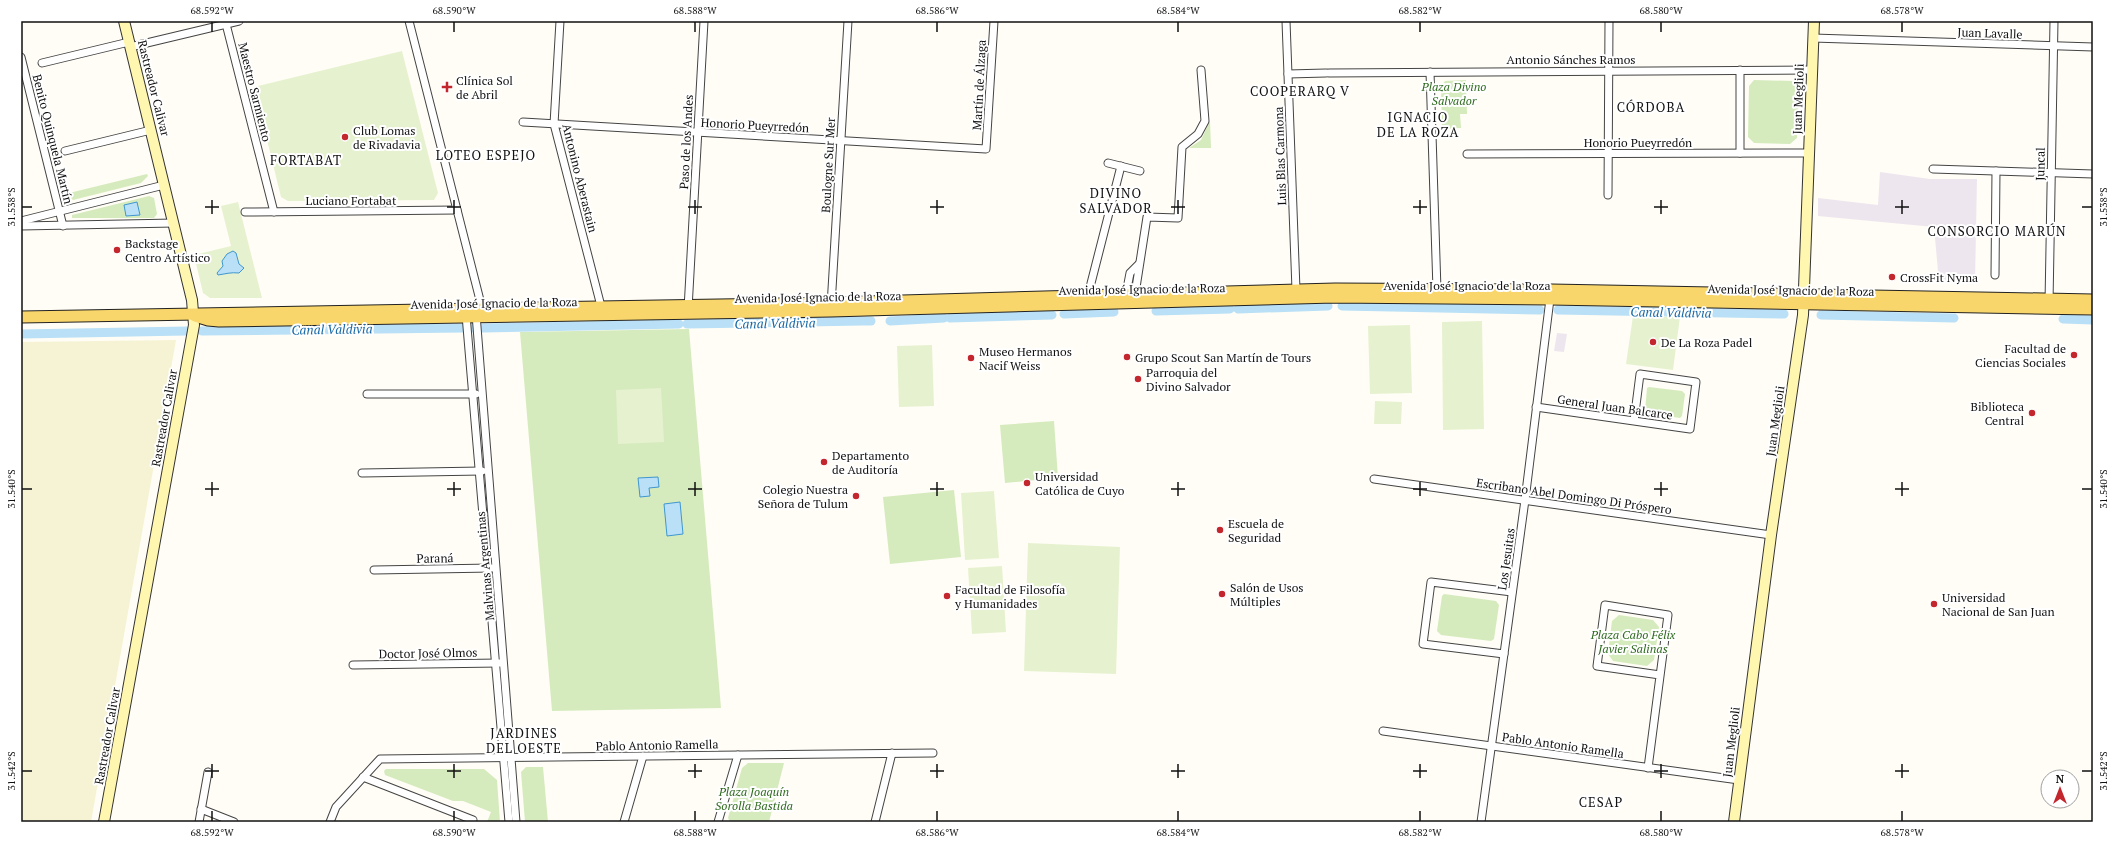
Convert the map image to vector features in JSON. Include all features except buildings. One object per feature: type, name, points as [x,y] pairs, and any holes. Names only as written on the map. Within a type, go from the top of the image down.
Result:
[{"type":"main road","name":"Rastreador Calivar","points":[[104,822],[194,328],[192,300],[124,21]]},
{"type":"main road","name":"Juan Meglioli","points":[[1734,822],[1771,535],[1804,299],[1814,21]]},
{"type":"main road","name":"Avenida José Ignacio de la Roza","points":[[831,307],[1088,295],[1296,290],[1436,290],[2049,304],[2093,309]]},
{"type":"main road","name":"Avenida José Ignacio de la Roza","points":[[21,317],[193,315],[208,320],[219,321],[473,317],[602,310],[1334,297],[1804,299]]},
{"type":"main road","name":"Avenida José Ignacio de la Roza","points":[[2049,304],[2093,300]]},
{"type":"street","points":[[42,63],[239,21]]},
{"type":"street","name":"Malvinas Argentinas","points":[[409,21],[457,210],[473,317],[473,394],[509,822]]},
{"type":"street","name":"Antonino Aberastain","points":[[560,21],[554,124],[602,310]]},
{"type":"street","name":"Paso de los Andes","points":[[688,309],[704,21]]},
{"type":"street","name":"Boulogne Sur Mer","points":[[831,307],[848,21]]},
{"type":"street","name":"Martín de Álzaga","points":[[986,150],[994,21]]},
{"type":"street","name":"Luis Blas Carmona","points":[[1286,21],[1296,290]]},
{"type":"street","points":[[1608,195],[1609,21]]},
{"type":"street","name":"Juncal","points":[[2049,304],[2054,21]]},
{"type":"street","name":"Maestro Sarmiento","points":[[226,24],[274,212]]},
{"type":"street","name":"Juan Lavalle","points":[[1813,38],[2093,47]]},
{"type":"street","name":"Benito Quinquela Martín","points":[[21,58],[63,226]]},
{"type":"street","points":[[1130,294],[1139,264],[1147,217],[1178,218],[1180,151],[1185,143],[1198,134],[1205,121],[1202,70]]},
{"type":"street","name":"Antonio Sánches Ramos","points":[[1288,74],[1609,70],[1812,70]]},
{"type":"street","points":[[1740,70],[1740,153]]},
{"type":"street","points":[[1430,72],[1436,290]]},
{"type":"street","name":"Honorio Pueyrredón","points":[[523,122],[986,150]]},
{"type":"street","points":[[64,151],[151,130]]},
{"type":"street","name":"Honorio Pueyrredón","points":[[1467,154],[1809,153]]},
{"type":"street","points":[[1108,163],[1140,171]]},
{"type":"street","points":[[1088,295],[1121,166]]},
{"type":"street","points":[[1933,169],[2093,174]]},
{"type":"street","points":[[1995,275],[1996,171]]},
{"type":"street","points":[[21,221],[164,185]]},
{"type":"street","name":"Luciano Fortabat","points":[[245,212],[457,210]]},
{"type":"street","points":[[21,226],[174,223]]},
{"type":"street","name":"Los Jesuitas","points":[[1481,822],[1525,500],[1550,299]]},
{"type":"street","name":"Malvinas Argentinas","points":[[473,317],[477,329],[516,822]]},
{"type":"street","name":"General Juan Balcarce","points":[[1536,407],[1634,421],[1690,429],[1696,382],[1640,374],[1634,421]]},
{"type":"street","points":[[367,394],[482,394]]},
{"type":"street","points":[[362,473],[488,471]]},
{"type":"street","name":"Escribano Abel Domingo Di Próspero","points":[[1374,479],[1771,535]]},
{"type":"street","name":"Paraná","points":[[374,570],[496,568]]},
{"type":"street","points":[[1504,654],[1423,644],[1431,582],[1512,592]]},
{"type":"street","points":[[1648,768],[1668,615],[1605,606],[1597,666],[1660,675]]},
{"type":"street","name":"Doctor José Olmos","points":[[353,665],[504,663]]},
{"type":"street","name":"Pablo Antonio Ramella","points":[[1383,732],[1739,780]]},
{"type":"street","name":"Pablo Antonio Ramella","points":[[363,777],[380,759],[933,753]]},
{"type":"street","points":[[875,822],[892,754]]},
{"type":"street","points":[[718,822],[738,755]]},
{"type":"street","points":[[624,822],[643,756]]},
{"type":"street","points":[[199,822],[208,772]]},
{"type":"street","points":[[330,822],[336,807],[363,777],[473,820]]},
{"type":"street","points":[[201,809],[234,822]]},
{"type":"shaded area","points":[[1880,172],[1930,179],[1977,179],[1975,282],[1939,282],[1934,227],[1818,216],[1818,198],[1878,205]]},
{"type":"shaded area","points":[[1557,333],[1567,334],[1564,352],[1554,351]]},
{"type":"shaded area","points":[[176,340],[91,822],[21,822],[21,342]]},
{"type":"green space","name":"Club Lomas de Rivadavia","points":[[402,51],[438,193],[434,200],[288,201],[281,197],[254,87]]},
{"type":"green space","name":"Plaza Divino Salvador","points":[[1466,80],[1467,114],[1460,114],[1461,128],[1442,129],[1441,86],[1445,81]]},
{"type":"green space","points":[[1754,80],[1793,81],[1799,86],[1797,138],[1790,144],[1754,143],[1748,137],[1749,86]]},
{"type":"green space","points":[[1210,121],[1211,148],[1189,148],[1201,140]]},
{"type":"green space","points":[[147,174],[148,176],[141,183],[73,200],[65,194]]},
{"type":"green space","points":[[149,196],[154,198],[157,214],[154,218],[72,218],[72,215]]},
{"type":"green space","points":[[238,202],[262,298],[210,298],[203,293],[194,255],[231,246],[221,206]]},
{"type":"green space","name":"De La Roza Padel","points":[[1633,316],[1680,317],[1673,370],[1626,364]]},
{"type":"green space","points":[[1482,321],[1484,429],[1443,430],[1442,322]]},
{"type":"green space","points":[[1410,325],[1412,393],[1370,394],[1368,326]]},
{"type":"green space","points":[[689,329],[721,708],[552,711],[520,332]]},
{"type":"green space","points":[[932,345],[934,406],[899,407],[897,346]]},
{"type":"green space","points":[[661,388],[664,442],[618,444],[616,390]]},
{"type":"green space","points":[[1647,388],[1682,391],[1685,394],[1682,416],[1680,418],[1647,413],[1645,411]]},
{"type":"green space","points":[[1375,401],[1402,402],[1401,424],[1374,424]]},
{"type":"green space","points":[[1054,421],[1058,478],[1005,483],[1000,425]]},
{"type":"green space","points":[[954,490],[961,557],[890,564],[883,497]]},
{"type":"green space","points":[[994,491],[999,558],[965,560],[961,493]]},
{"type":"green space","points":[[1028,543],[1120,547],[1116,674],[1024,671]]},
{"type":"green space","points":[[1002,566],[1006,632],[972,634],[968,568]]},
{"type":"green space","points":[[1444,594],[1496,601],[1499,605],[1494,639],[1491,641],[1441,635],[1437,631],[1442,596]]},
{"type":"green space","name":"Plaza Cabo Félix Javier Salinas","points":[[1619,615],[1653,620],[1659,627],[1654,660],[1647,666],[1613,661],[1608,654],[1612,621]]},
{"type":"green space","name":"Plaza Joaquín Sorolla Bastida","points":[[748,763],[784,763],[769,822],[730,822],[728,818],[742,768]]},
{"type":"green space","points":[[526,767],[543,767],[548,822],[525,822],[521,772]]},
{"type":"green space","points":[[386,769],[484,769],[497,780],[500,822],[487,822],[491,812],[463,801],[453,801],[385,775],[384,771]]},
{"type":"water","points":[[137,202],[140,215],[126,216],[124,205]]},
{"type":"water","points":[[233,251],[236,253],[239,264],[244,268],[239,273],[218,275],[217,273],[223,266],[222,261],[227,254]]},
{"type":"water","points":[[658,477],[659,487],[649,488],[650,496],[640,497],[638,478]]},
{"type":"water","points":[[680,502],[683,534],[667,536],[664,504]]},
{"type":"waterway","name":"Canal Valdivia","points":[[1238,309],[1328,306]]},
{"type":"waterway","name":"Canal Valdivia","points":[[1342,306],[1540,310]]},
{"type":"waterway","name":"Canal Valdivia","points":[[1156,311],[1230,309]]},
{"type":"waterway","name":"Canal Valdivia","points":[[1558,310],[1784,314]]},
{"type":"waterway","name":"Canal Valdivia","points":[[1064,314],[1114,312]]},
{"type":"waterway","name":"Canal Valdivia","points":[[950,318],[1052,315]]},
{"type":"waterway","name":"Canal Valdivia","points":[[1821,315],[1954,318]]},
{"type":"waterway","name":"Canal Valdivia","points":[[890,321],[944,318]]},
{"type":"waterway","name":"Canal Valdivia","points":[[2063,319],[2093,320]]},
{"type":"waterway","name":"Canal Valdivia","points":[[687,324],[862,321]]},
{"type":"waterway","name":"Canal Valdivia","points":[[865,321],[871,321]]},
{"type":"waterway","name":"Canal Valdivia","points":[[482,328],[679,324]]},
{"type":"waterway","name":"Canal Valdivia","points":[[202,331],[463,328]]},
{"type":"waterway","name":"Canal Valdivia","points":[[21,334],[187,331]]},
{"type":"place","name":"Clínica Sol de Abril","points":[[447,87]]},
{"type":"place","name":"Club Lomas de Rivadavia","points":[[345,137]]},
{"type":"place","name":"Backstage Centro Artístico","points":[[117,250]]},
{"type":"place","name":"CrossFit Nyma","points":[[1892,277]]},
{"type":"place","name":"De La Roza Padel","points":[[1653,342]]},
{"type":"place","name":"Facultad de Ciencias Sociales","points":[[2074,355]]},
{"type":"place","name":"Grupo Scout San Martín de Tours","points":[[1127,357]]},
{"type":"place","name":"Museo Hermanos Nacif Weiss","points":[[971,358]]},
{"type":"place","name":"Parroquia del Divino Salvador","points":[[1138,379]]},
{"type":"place","name":"Biblioteca Central","points":[[2032,413]]},
{"type":"place","name":"Departamento de Auditoría","points":[[824,462]]},
{"type":"place","name":"Universidad Católica de Cuyo","points":[[1027,483]]},
{"type":"place","name":"Colegio Nuestra Señora de Tulum","points":[[856,496]]},
{"type":"place","name":"Escuela de Seguridad","points":[[1220,530]]},
{"type":"place","name":"Salón de Usos Múltiples","points":[[1222,594]]},
{"type":"place","name":"Facultad de Filosofía y Humanidades","points":[[947,596]]},
{"type":"place","name":"Universidad Nacional de San Juan","points":[[1934,604]]},
{"type":"district","name":"COOPERARQ V","points":[[1300,91]]},
{"type":"district","name":"CÓRDOBA","points":[[1651,107]]},
{"type":"district","name":"IGNACIO DE LA ROZA","points":[[1418,124]]},
{"type":"district","name":"LOTEO ESPEJO","points":[[486,155]]},
{"type":"district","name":"FORTABAT","points":[[306,160]]},
{"type":"district","name":"DIVINO SALVADOR","points":[[1116,200]]},
{"type":"district","name":"CONSORCIO MARÚN","points":[[1997,231]]},
{"type":"district","name":"JARDINES DEL OESTE","points":[[524,740]]},
{"type":"district","name":"CESAP","points":[[1601,802]]}]
